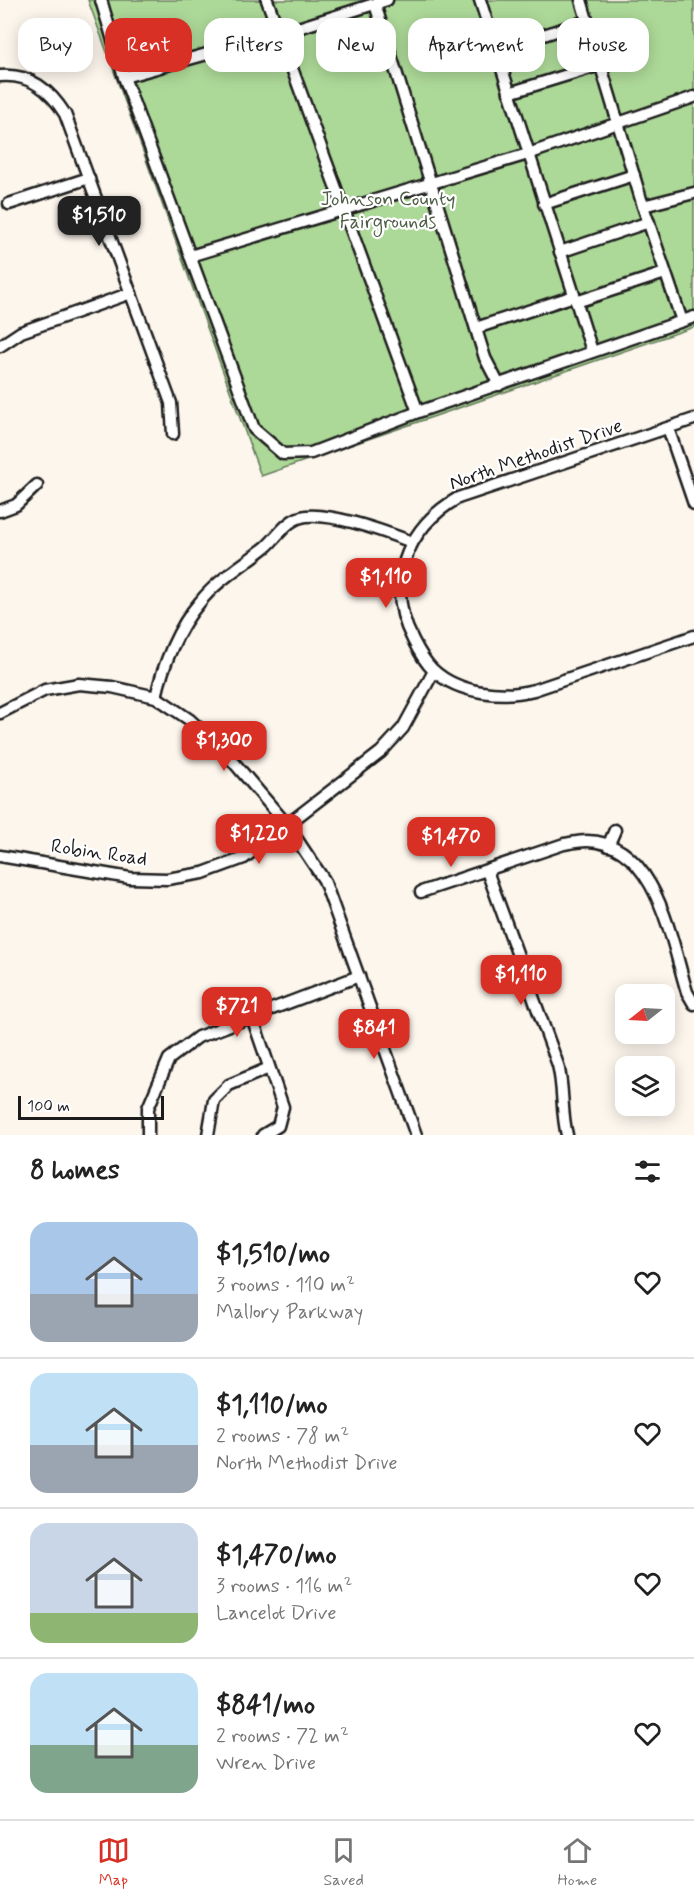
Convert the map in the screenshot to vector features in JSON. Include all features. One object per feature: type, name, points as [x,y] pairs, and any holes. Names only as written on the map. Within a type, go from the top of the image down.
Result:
[{"type":"street","points":[[101,0],[124,77],[254,429],[283,454],[311,453],[418,412],[694,317]]},
{"type":"street","points":[[267,0],[273,18]]},
{"type":"street","points":[[304,26],[387,0]]},
{"type":"street","points":[[581,0],[586,18]]},
{"type":"street","points":[[484,1],[489,18]]},
{"type":"street","points":[[375,4],[485,358],[499,385]]},
{"type":"street","points":[[124,77],[204,55]]},
{"type":"street","points":[[293,72],[418,412]]},
{"type":"street","points":[[503,72],[592,351]]},
{"type":"street","points":[[509,93],[577,72]]},
{"type":"street","points":[[602,72],[643,206],[682,321]]},
{"type":"street","points":[[0,76],[18,75],[34,82],[57,101],[65,114],[171,403],[173,434]]},
{"type":"street","points":[[190,255],[344,211],[528,154],[694,97]]},
{"type":"street","points":[[544,204],[634,175]]},
{"type":"street","points":[[9,204],[89,178]]},
{"type":"street","points":[[643,206],[694,193]]},
{"type":"street","points":[[560,252],[649,222]]},
{"type":"street","points":[[476,328],[665,273]]},
{"type":"street","points":[[0,346],[21,332],[131,293]]},
{"type":"street","name":"North Methodist Drive","points":[[694,419],[458,498],[439,509],[412,542],[404,562],[399,585],[400,606],[406,627],[419,652],[434,671],[466,688],[485,692],[518,694],[694,636]]},
{"type":"street","points":[[668,428],[694,504]]},
{"type":"street","points":[[0,511],[16,505],[37,485]]},
{"type":"street","points":[[156,697],[160,679],[175,644],[200,601],[249,557],[271,542],[289,522],[305,516],[335,519],[412,542]]},
{"type":"street","name":"Robin Road","points":[[0,856],[130,879],[167,879],[203,873],[244,858],[381,752],[403,728],[434,671]]},
{"type":"street","points":[[0,713],[45,690],[79,684],[112,687],[156,697],[190,720],[225,752],[288,825],[324,880],[416,1135]]},
{"type":"street","points":[[608,846],[615,830]]},
{"type":"street","points":[[421,892],[564,844],[585,841],[608,846],[630,858],[645,874],[656,892],[687,992],[694,1004]]},
{"type":"street","points":[[487,871],[558,1065],[562,1081],[564,1125],[567,1135]]},
{"type":"street","points":[[148,1135],[148,1108],[169,1059],[198,1037],[359,976]]},
{"type":"street","points":[[252,1017],[283,1107],[278,1126],[263,1135]]},
{"type":"street","points":[[208,1135],[214,1100],[229,1085],[269,1068]]},
{"type":"green space","name":"Johnson County Fairgrounds","points":[[88,0],[694,0],[694,327],[261,476],[114,72],[192,72],[192,18],[105,18],[105,47]]}]
